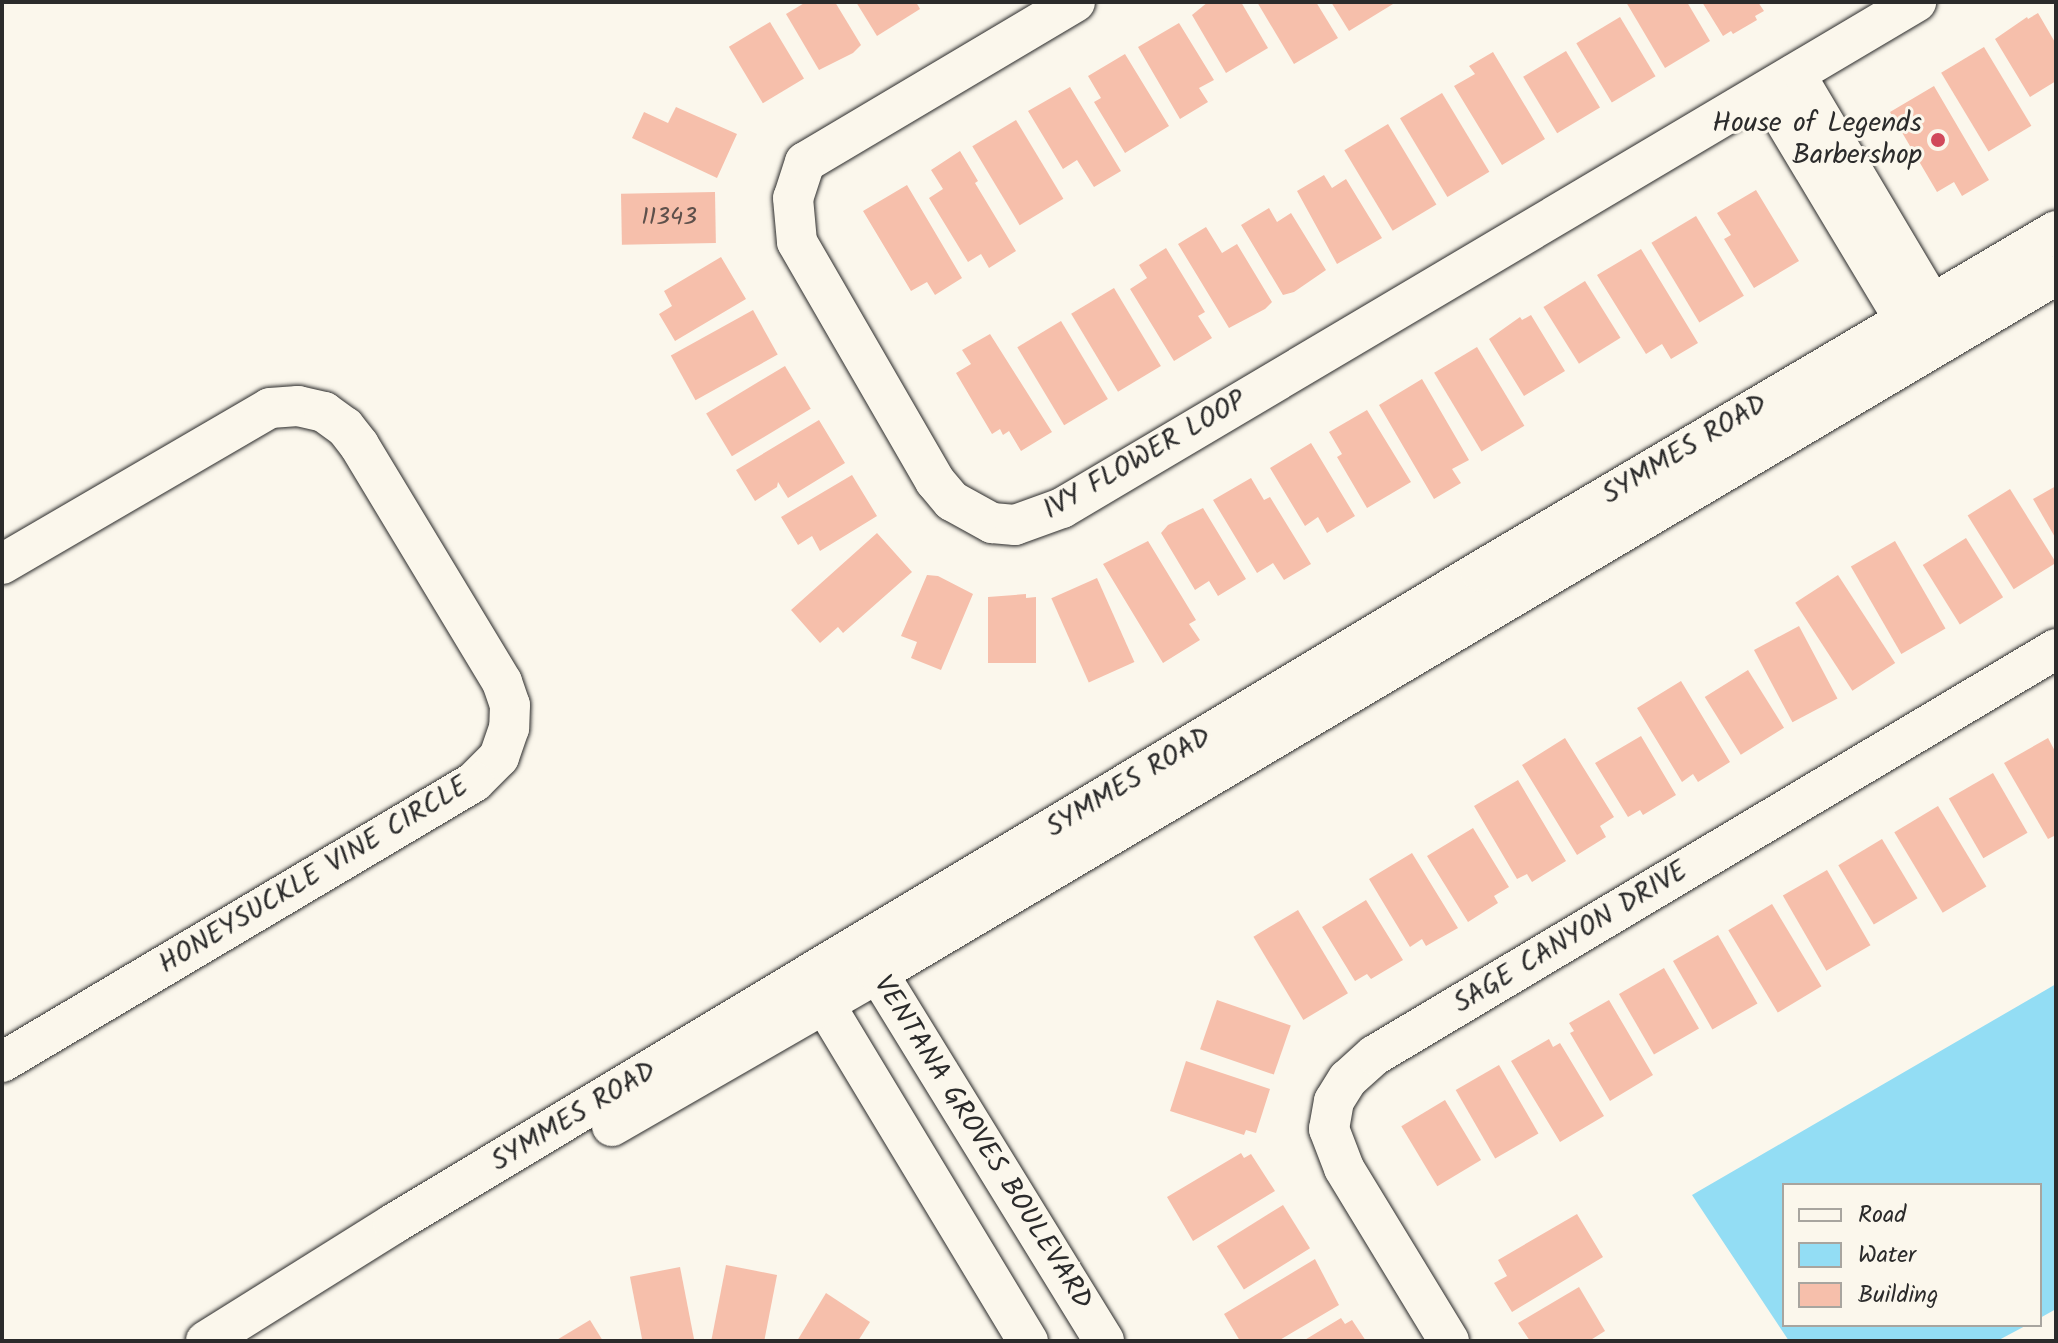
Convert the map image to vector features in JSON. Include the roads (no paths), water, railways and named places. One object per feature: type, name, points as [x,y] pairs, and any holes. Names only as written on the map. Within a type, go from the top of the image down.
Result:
[{"type":"street","name":"IVY FLOWER LOOP","points":[[1075,2],[805,162],[793,198],[797,242],[935,481],[952,501],[992,523],[1015,525],[1062,508],[1916,2]]},
{"type":"street","points":[[1781,82],[1928,328]]},
{"type":"street","name":"SYMMES ROAD","points":[[1928,328],[2056,231]]},
{"type":"street","name":"SYMMES ROAD","points":[[206,1341],[393,1224],[870,959],[1480,571],[1928,328],[2056,275]]},
{"type":"street","name":"HONEYSUCKLE VINE CIRCLE","points":[[2,564],[270,408],[298,406],[324,412],[345,427],[359,445],[502,682],[510,705],[509,728],[499,757],[474,782],[2,1062]]},
{"type":"street","name":"SAGE CANYON DRIVE","points":[[1449,1341],[1344,1168],[1329,1129],[1334,1101],[1348,1079],[1375,1055],[2056,649]]},
{"type":"street","name":"VENTANA GROVES BOULEVARD","points":[[870,959],[1104,1341]]},
{"type":"street","points":[[816,990],[1028,1341]]},
{"type":"street","name":"SYMMES ROAD","points":[[232,1341],[816,990]]},
{"type":"water","points":[[2056,984],[2056,1309],[2042,1317],[2042,1183],[1782,1183],[1782,1327],[2023,1327],[1997,1341],[1789,1341],[1692,1195]]},
{"type":"place","name":"House of Legends Barbershop","points":[[1938,140]]}]
